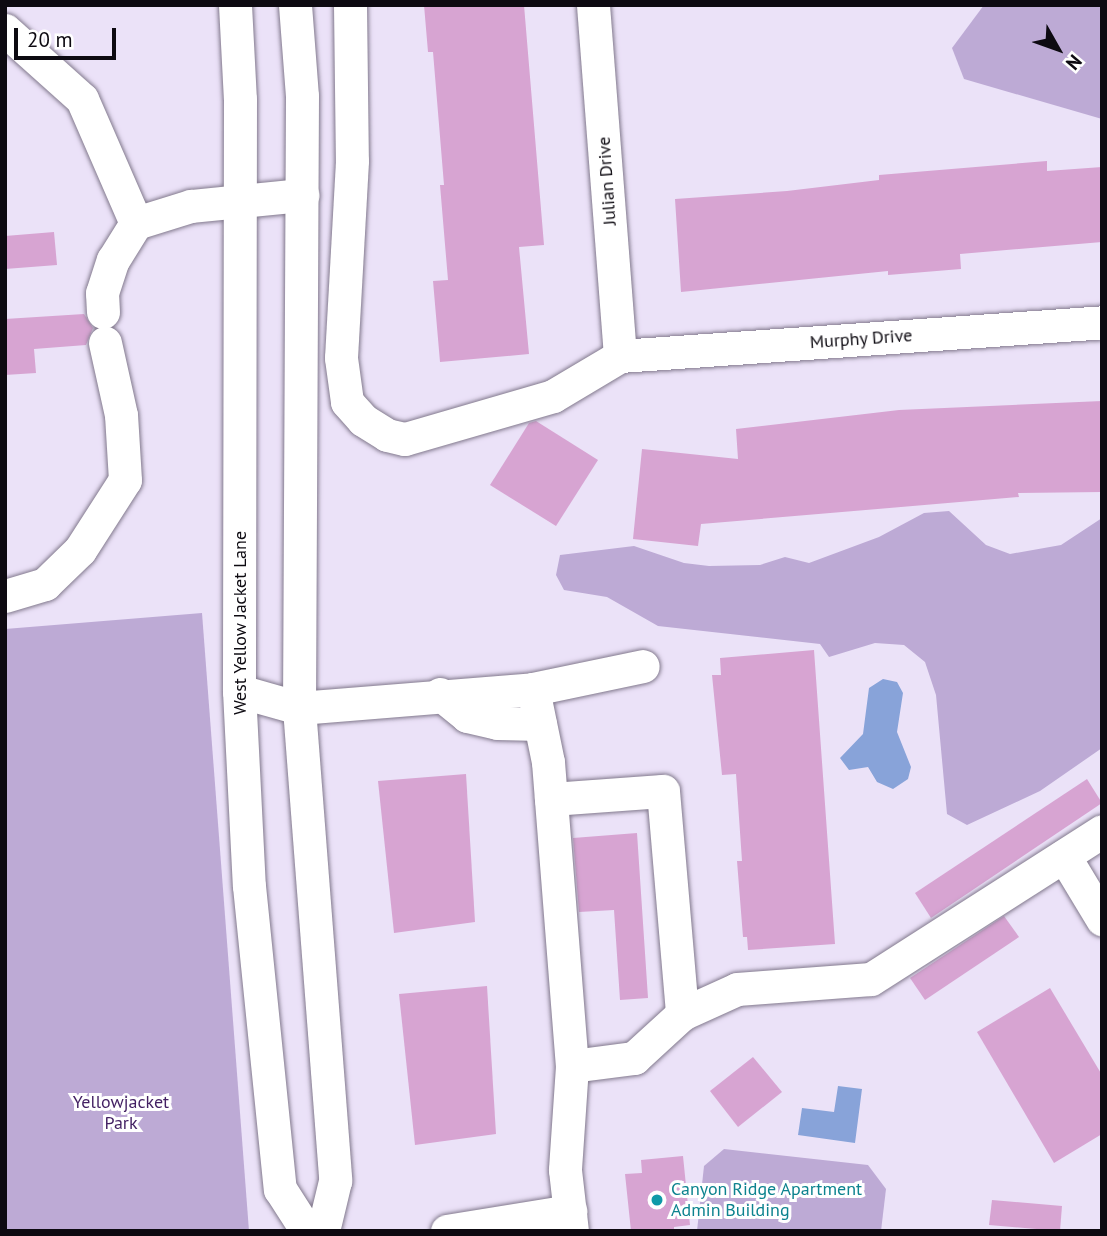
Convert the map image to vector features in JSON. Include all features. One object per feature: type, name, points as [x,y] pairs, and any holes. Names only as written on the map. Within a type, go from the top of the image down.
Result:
[{"type":"street","name":"West Yellow Jacket Lane","points":[[235,5],[240,199],[239,691],[249,886],[280,1189],[307,1231]]},
{"type":"street","points":[[295,5],[302,96],[299,708],[335,1181],[323,1231]]},
{"type":"street","points":[[350,5],[352,161],[341,358],[347,402],[363,420],[387,435],[405,439],[553,396],[620,356]]},
{"type":"street","name":"Julian Drive","points":[[593,5],[620,356]]},
{"type":"street","points":[[5,30],[82,99],[136,223]]},
{"type":"street","points":[[5,596],[45,584],[80,550],[125,480],[121,415],[104,328],[102,293],[113,260],[136,223],[191,206],[240,199],[302,195]]},
{"type":"street","name":"Murphy Drive","points":[[620,356],[1102,323]]},
{"type":"street","points":[[239,691],[299,708],[440,694],[533,690],[643,666]]},
{"type":"street","points":[[447,1231],[571,1221],[565,1170],[572,1066],[551,799],[533,690]]},
{"type":"street","points":[[440,694],[467,716],[497,723],[540,724]]},
{"type":"street","points":[[551,799],[663,792],[682,1014]]},
{"type":"street","points":[[572,1066],[634,1058],[682,1014],[737,989],[871,979],[1102,831]]},
{"type":"street","points":[[1064,856],[1102,919]]},
{"type":"green space","points":[[984,5],[1102,5],[1102,119],[964,79],[952,48]]},
{"type":"green space","points":[[949,511],[986,545],[1010,554],[1061,545],[1102,518],[1102,748],[1040,791],[967,825],[947,814],[936,695],[925,662],[904,645],[875,643],[829,657],[820,644],[658,626],[607,597],[564,590],[556,575],[560,555],[634,546],[684,563],[709,566],[760,565],[785,557],[809,563],[879,537],[924,513]]},
{"type":"green space","name":"Yellowjacket Park","points":[[202,613],[249,1231],[5,1231],[5,629]]},
{"type":"green space","points":[[724,1149],[868,1165],[886,1189],[881,1231],[697,1231],[704,1166]]},
{"type":"water","points":[[883,679],[897,682],[903,693],[897,732],[911,767],[908,779],[893,789],[877,782],[868,767],[849,770],[840,758],[863,734],[869,688]]},
{"type":"water","points":[[838,1086],[862,1089],[855,1143],[798,1135],[802,1108],[834,1112]]},
{"type":"building","points":[[424,5],[524,5],[544,245],[519,247],[529,354],[440,362],[433,281],[448,280],[440,185],[444,185],[433,52],[428,52]]},
{"type":"building","points":[[1047,161],[1047,171],[1102,167],[1102,242],[960,254],[961,269],[888,275],[888,271],[681,292],[675,199],[787,191],[879,180],[879,175]]},
{"type":"building","points":[[54,232],[57,265],[5,269],[5,236]]},
{"type":"building","points":[[84,314],[93,328],[86,345],[34,349],[36,373],[5,375],[5,319]]},
{"type":"building","points":[[1102,401],[1102,492],[1018,493],[1019,497],[701,524],[698,546],[633,539],[642,449],[738,459],[736,429],[899,410]]},
{"type":"building","points":[[536,421],[598,460],[556,526],[490,485],[529,423]]},
{"type":"building","points":[[814,650],[835,944],[748,950],[747,937],[743,937],[737,861],[742,861],[736,774],[722,775],[712,675],[721,675],[720,658]]},
{"type":"building","points":[[466,774],[475,922],[394,933],[378,781]]},
{"type":"building","points":[[1087,779],[1102,803],[931,918],[915,893]]},
{"type":"building","points":[[637,833],[648,998],[620,1000],[614,910],[579,912],[573,838]]},
{"type":"building","points":[[1004,916],[1019,937],[925,1000],[910,978]]},
{"type":"building","points":[[487,986],[496,1134],[415,1145],[399,994]]},
{"type":"building","points":[[1050,988],[1102,1075],[1102,1134],[1054,1163],[977,1032]]},
{"type":"building","points":[[753,1057],[782,1092],[738,1127],[710,1091]]},
{"type":"building","name":"Canyon Ridge Apartment Admin Building","points":[[683,1156],[690,1225],[674,1227],[674,1231],[631,1231],[625,1174],[642,1173],[641,1160]]},
{"type":"building","points":[[992,1200],[1062,1206],[1060,1231],[989,1225]]},
{"type":"place","name":"Canyon Ridge Apartment Admin Building","points":[[657,1200]]}]
